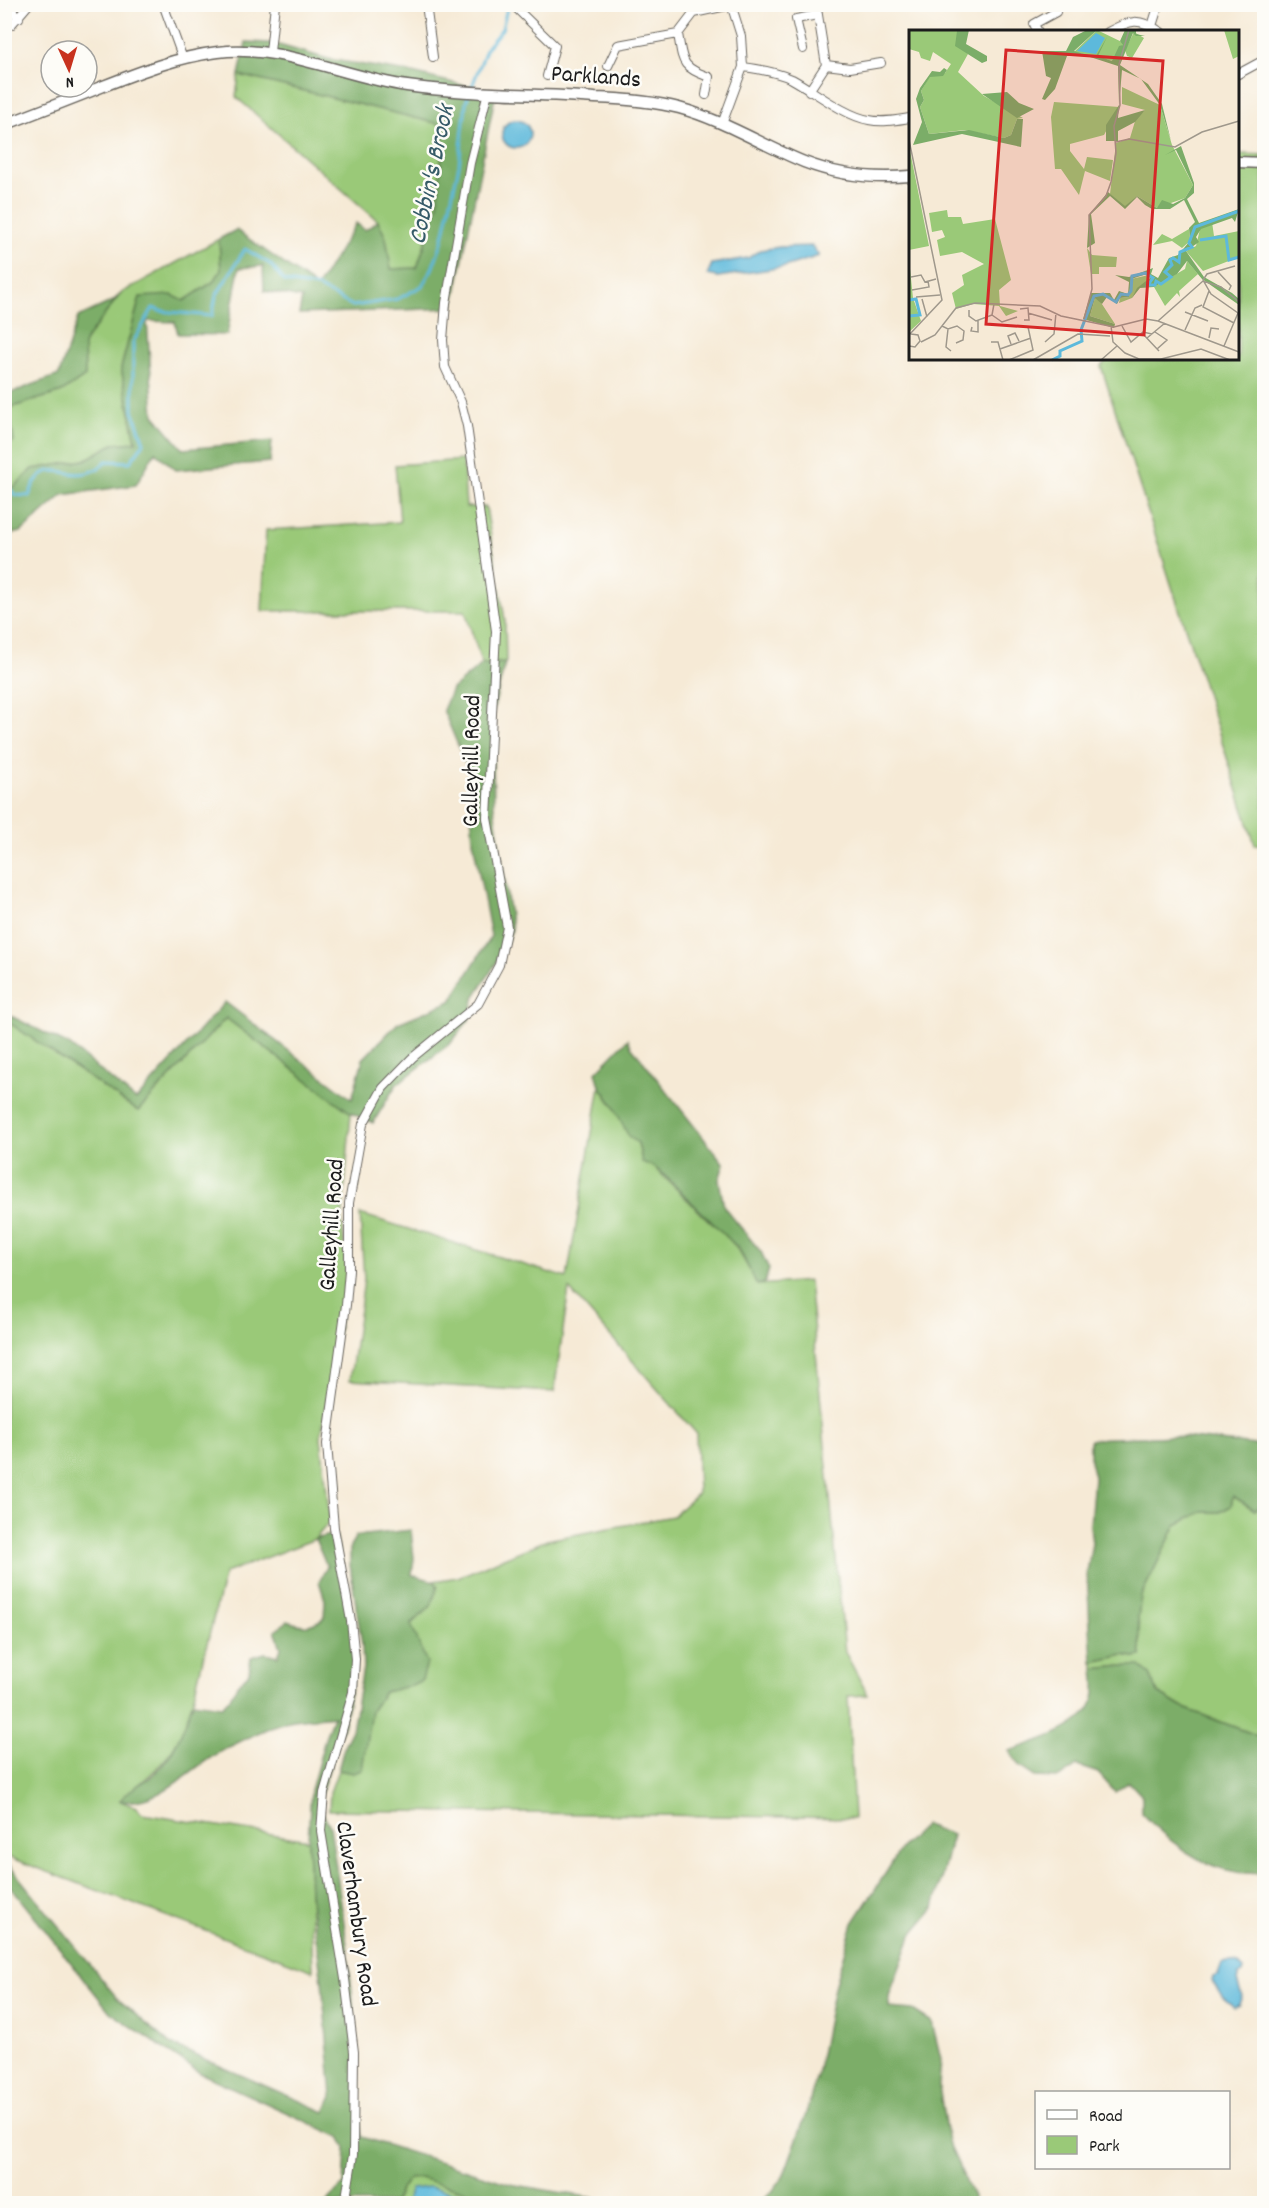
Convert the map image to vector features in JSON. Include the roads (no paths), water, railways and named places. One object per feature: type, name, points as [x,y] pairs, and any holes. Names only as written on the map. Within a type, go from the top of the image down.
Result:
[{"type":"street","points":[[6,4],[19,18]]},
{"type":"street","points":[[4,28],[19,18],[29,4]]},
{"type":"street","points":[[163,4],[183,59]]},
{"type":"street","points":[[270,52],[275,4]]},
{"type":"street","points":[[426,4],[433,57]]},
{"type":"street","points":[[519,4],[517,9],[555,46],[547,76]]},
{"type":"street","points":[[689,4],[694,13]]},
{"type":"street","points":[[809,91],[826,65],[816,4]]},
{"type":"street","points":[[1152,26],[1159,4]]},
{"type":"street","points":[[608,66],[618,45],[678,34],[694,13],[731,5],[741,36],[743,67],[722,124]]},
{"type":"street","points":[[1037,30],[1034,24],[1056,12]]},
{"type":"street","points":[[803,49],[796,19],[818,15]]},
{"type":"street","points":[[1112,30],[1137,21],[1158,30]]},
{"type":"street","points":[[678,34],[686,66],[709,77],[706,95]]},
{"type":"street","name":"Parklands","points":[[4,125],[121,79],[183,59],[232,51],[270,52],[325,68],[406,86],[653,103],[699,114],[805,163],[828,170],[877,177],[909,176]]},
{"type":"street","points":[[1239,73],[1264,60]]},
{"type":"street","points":[[826,65],[850,68],[881,63]]},
{"type":"street","points":[[743,67],[762,69],[790,78],[809,91],[866,120],[888,121],[909,118]]},
{"type":"street","name":"Galleyhill Road","points":[[334,1528],[327,1444],[346,1305],[349,1270],[349,1203],[363,1124],[383,1088],[405,1065],[478,1004],[499,965],[507,927],[487,818],[496,631],[467,426],[460,399],[445,367],[443,340],[446,303],[470,163],[488,92]]},
{"type":"street","points":[[1239,162],[1264,163]]},
{"type":"street","name":"Claverhambury Road","points":[[334,1528],[351,1621],[355,1659],[353,1692],[324,1793],[321,1831],[345,1979],[354,2052],[353,2156],[345,2204]]},
{"type":"water","points":[[516,120],[526,124],[530,134],[526,144],[516,148],[506,144],[502,134],[506,124]]},
{"type":"water","points":[[812,246],[819,256],[784,267],[718,277],[707,275],[712,264],[748,258],[760,250]]},
{"type":"water","points":[[1222,1963],[1238,1964],[1244,1970],[1237,1981],[1242,1997],[1239,2005],[1234,2007],[1222,1997],[1212,1981],[1213,1977],[1218,1975]]},
{"type":"water","points":[[430,2187],[498,2203],[406,2203],[411,2189]]},
{"type":"waterway","name":"Cobbin's Brook","points":[[471,89],[487,47],[502,29],[508,4]]},
{"type":"waterway","name":"Cobbin's Brook","points":[[4,482],[15,495],[29,496],[35,482],[42,474],[49,471],[85,473],[98,469],[106,461],[130,462],[144,443],[133,411],[133,342],[153,308],[160,311],[212,316],[216,296],[245,249],[270,264],[285,282],[317,287],[353,306],[398,299],[422,286],[432,269],[442,242],[459,165],[468,96]]},
{"type":"waterway","name":"Cobbin's Brook","points":[[4,410],[7,412],[7,432],[4,432]]}]
